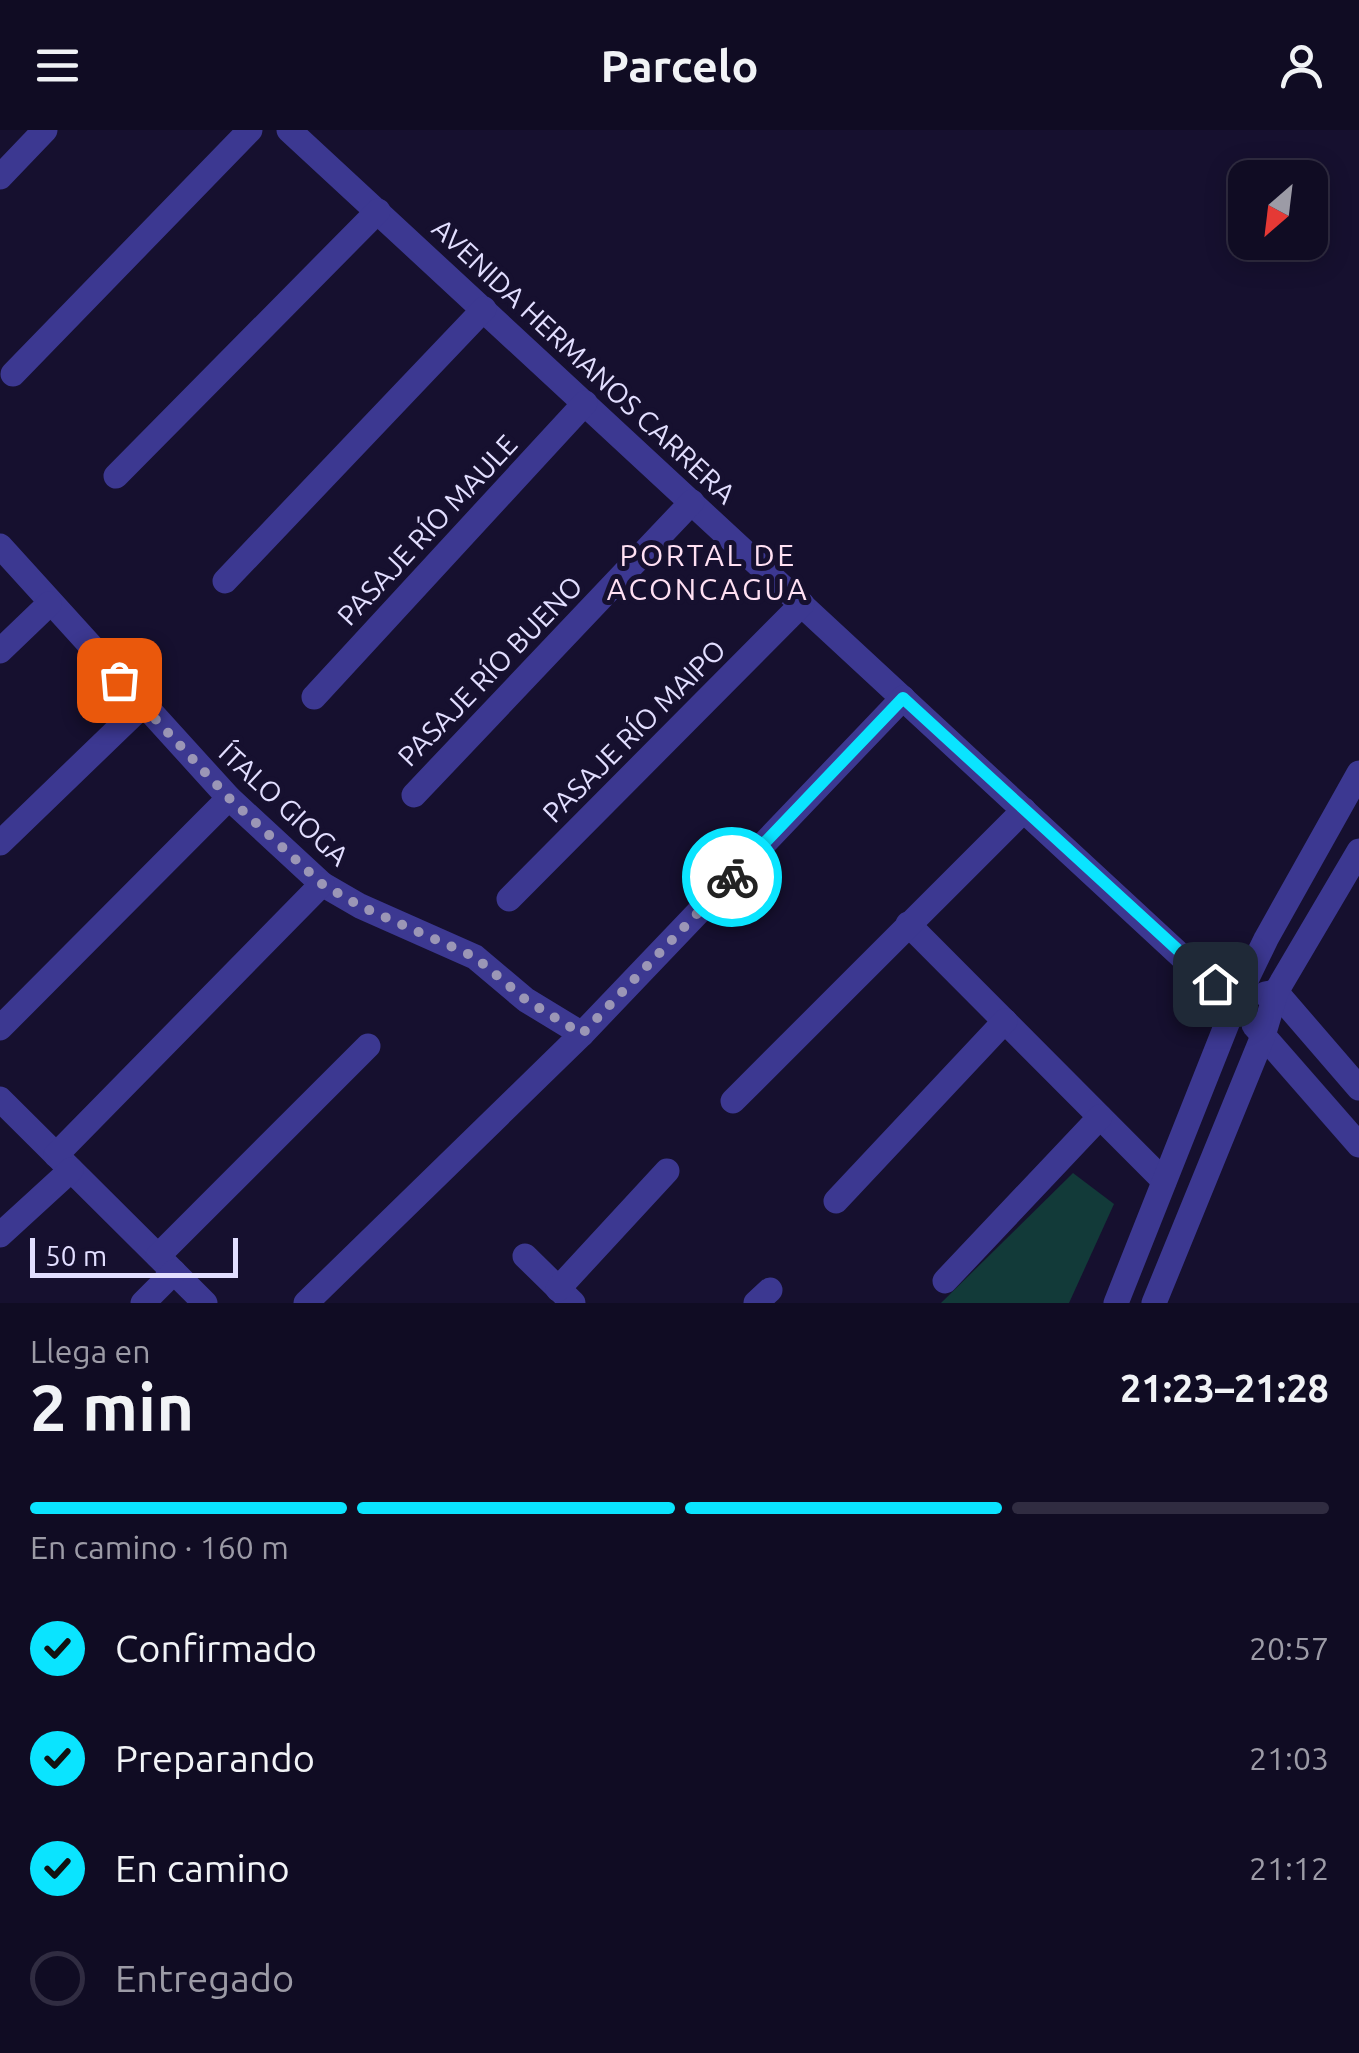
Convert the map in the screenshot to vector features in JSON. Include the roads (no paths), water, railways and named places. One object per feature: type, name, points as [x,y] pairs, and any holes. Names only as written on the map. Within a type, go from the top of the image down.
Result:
[{"type":"street","points":[[0,177],[46,130]]},
{"type":"street","points":[[13,374],[250,130]]},
{"type":"street","name":"AVENIDA HERMANOS CARRERA","points":[[290,130],[1194,968],[1236,1001],[1359,1145]]},
{"type":"street","points":[[116,476],[378,211]]},
{"type":"street","points":[[225,580],[484,309]]},
{"type":"street","name":"PASAJE RÍO MAULE","points":[[314,697],[585,402]]},
{"type":"street","name":"PASAJE RÍO BUENO","points":[[414,794],[692,502]]},
{"type":"street","name":"ÍTALO GIOGA","points":[[0,546],[229,798],[322,884],[360,906],[475,957],[526,1000],[582,1034]]},
{"type":"street","points":[[0,651],[50,604]]},
{"type":"street","name":"PASAJE RÍO MAIPO","points":[[509,900],[802,604]]},
{"type":"street","points":[[306,1303],[582,1034],[903,698]]},
{"type":"street","points":[[0,843],[142,706]]},
{"type":"street","points":[[1116,1303],[1236,1001],[1266,938],[1359,773]]},
{"type":"street","points":[[0,1028],[229,798]]},
{"type":"street","points":[[733,1101],[1024,810]]},
{"type":"street","points":[[1154,1303],[1263,1036],[1276,992],[1359,851]]},
{"type":"street","points":[[0,1235],[322,884]]},
{"type":"street","points":[[908,924],[1164,1181]]},
{"type":"street","points":[[1236,1001],[1276,992]]},
{"type":"street","points":[[1276,992],[1359,1088]]},
{"type":"street","points":[[836,1201],[1005,1022]]},
{"type":"street","points":[[143,1303],[166,1264],[368,1046]]},
{"type":"street","points":[[0,1099],[206,1303]]},
{"type":"street","points":[[946,1281],[1100,1117]]},
{"type":"street","points":[[525,1256],[565,1296],[667,1172]]},
{"type":"district","name":"PORTAL DE ACONCAGUA","points":[[708,573]]}]
